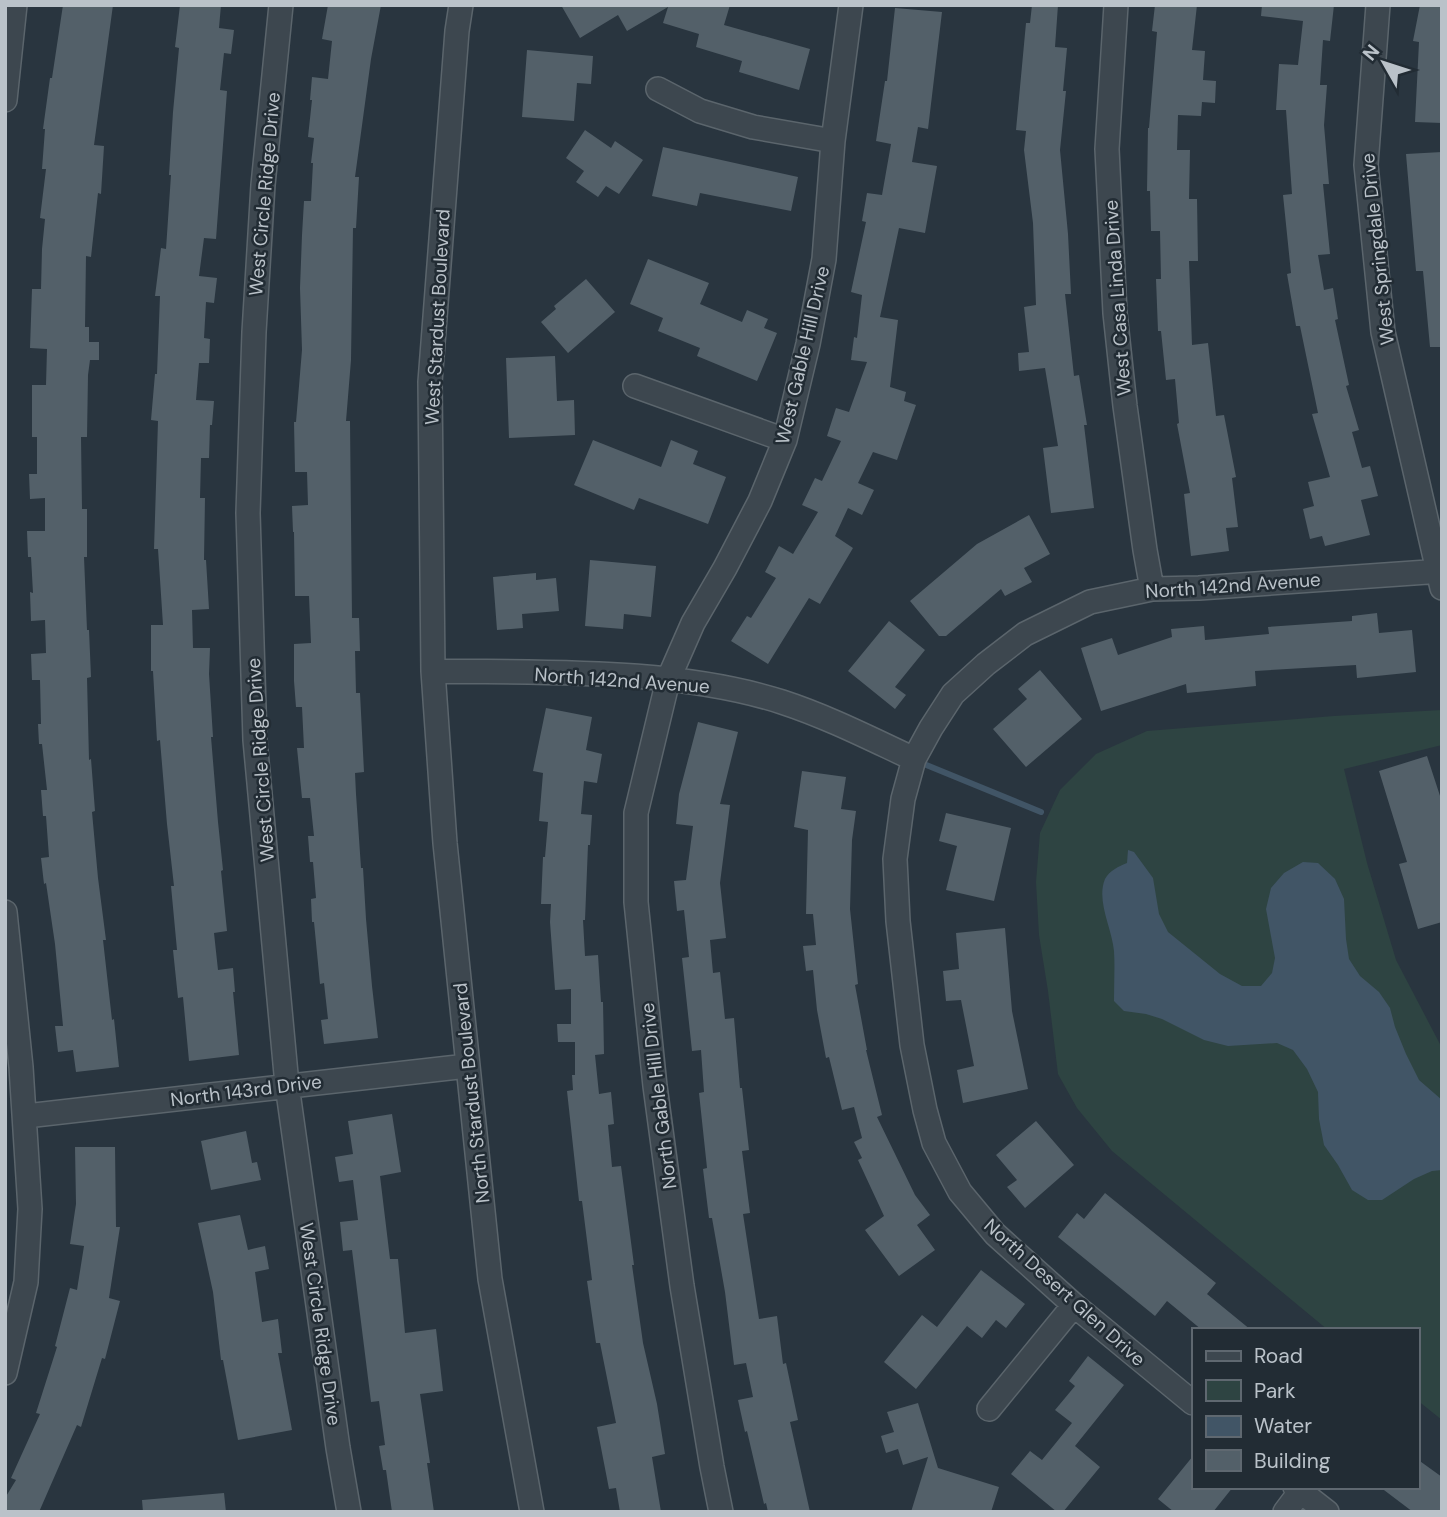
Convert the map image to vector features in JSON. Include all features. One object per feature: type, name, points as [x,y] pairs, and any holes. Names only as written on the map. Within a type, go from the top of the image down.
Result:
[{"type":"street","points":[[5,100],[15,5]]},
{"type":"street","name":"West Circle Ridge Drive","points":[[281,5],[263,185],[254,332],[248,513],[255,740],[287,1085],[349,1512]]},
{"type":"street","name":"West Stardust Boulevard","points":[[433,671],[430,382],[461,5]]},
{"type":"street","name":"West Gable Hill Drive","points":[[668,680],[693,622],[760,501],[785,440],[824,259],[833,141],[850,5]]},
{"type":"street","name":"West Casa Linda Drive","points":[[1115,5],[1107,149],[1115,313],[1125,406],[1152,589]]},
{"type":"street","name":"West Springdale Drive","points":[[1378,5],[1366,165],[1383,332],[1440,576]]},
{"type":"street","points":[[658,89],[700,111],[753,127],[833,141]]},
{"type":"street","points":[[635,386],[785,440]]},
{"type":"street","name":"North 142nd Avenue","points":[[433,671],[610,675],[723,687],[825,717],[914,760],[953,694],[986,664],[1026,634],[1090,602],[1152,589],[1440,576]]},
{"type":"street","name":"North Stardust Boulevard","points":[[433,671],[445,843],[491,1279],[533,1512]]},
{"type":"street","name":"North Gable Hill Drive","points":[[668,680],[636,813],[636,902],[654,1086],[680,1273],[721,1512]]},
{"type":"street","name":"North Desert Glen Drive","points":[[914,760],[903,799],[895,859],[898,921],[912,1045],[934,1143],[960,1192],[995,1234],[1192,1402]]},
{"type":"street","points":[[5,912],[26,1116],[30,1209],[26,1282],[5,1373]]},
{"type":"street","name":"North 143rd Drive","points":[[26,1116],[467,1066]]},
{"type":"street","points":[[989,1409],[1074,1304]]},
{"type":"street","points":[[1285,1512],[1297,1490],[1327,1512]]},
{"type":"green space","points":[[1442,710],[1442,745],[1344,769],[1367,863],[1396,960],[1442,1048],[1442,1420],[1419,1402],[1419,1328],[1326,1328],[1112,1151],[1077,1108],[1058,1074],[1039,935],[1036,882],[1040,833],[1060,790],[1096,754],[1147,731]]},
{"type":"water","points":[[1128,850],[1134,852],[1153,878],[1159,914],[1168,932],[1220,974],[1242,986],[1261,986],[1272,973],[1275,958],[1266,909],[1271,888],[1284,873],[1303,862],[1318,863],[1335,879],[1344,899],[1349,959],[1360,976],[1379,992],[1390,1008],[1395,1027],[1419,1080],[1442,1100],[1442,1170],[1432,1171],[1414,1179],[1382,1200],[1368,1200],[1352,1190],[1324,1145],[1318,1092],[1307,1069],[1293,1050],[1277,1043],[1228,1046],[1204,1040],[1162,1019],[1124,1011],[1114,1001],[1113,942],[1102,896],[1105,879],[1127,863]]},
{"type":"building","points":[[63,5],[113,5],[94,145],[104,146],[101,194],[98,193],[91,257],[86,256],[85,327],[89,327],[89,342],[99,342],[99,360],[90,360],[87,437],[81,437],[82,509],[87,509],[87,557],[84,557],[91,677],[87,678],[89,760],[91,759],[95,811],[92,812],[106,940],[103,940],[119,1067],[76,1072],[73,1050],[58,1052],[55,1026],[63,1026],[55,944],[41,858],[49,857],[41,790],[47,790],[42,744],[39,744],[40,680],[32,680],[31,654],[46,653],[45,620],[31,621],[30,592],[33,593],[27,531],[45,531],[45,498],[30,499],[29,474],[37,474],[37,437],[32,437],[32,385],[46,385],[47,349],[30,348],[32,289],[41,289],[45,219],[40,218],[46,169],[42,169],[43,129]]},
{"type":"building","points":[[180,5],[221,5],[219,28],[234,30],[231,54],[224,53],[220,90],[227,91],[216,239],[204,238],[199,276],[217,278],[214,303],[206,302],[204,338],[210,339],[209,363],[199,363],[196,400],[214,401],[209,458],[201,458],[200,498],[205,498],[204,560],[209,609],[192,610],[193,648],[210,648],[211,737],[227,931],[214,933],[218,970],[233,968],[239,1055],[189,1061],[183,997],[178,998],[173,950],[177,950],[171,886],[174,886],[151,671],[151,625],[163,625],[158,549],[154,549],[158,421],[151,420],[157,374],[160,296],[155,296],[161,248],[166,249],[179,48],[175,47]]},
{"type":"building","points":[[328,5],[381,5],[355,177],[359,177],[356,228],[353,228],[351,360],[346,421],[350,421],[352,618],[359,618],[360,651],[355,651],[356,693],[360,693],[364,772],[355,773],[356,794],[378,1038],[324,1044],[321,1020],[328,1019],[324,983],[320,984],[312,922],[311,899],[316,898],[308,836],[314,836],[310,798],[302,798],[297,748],[304,748],[302,707],[296,707],[294,681],[294,644],[311,643],[309,596],[295,596],[292,506],[308,505],[307,472],[295,472],[294,422],[302,350],[300,288],[304,201],[311,201],[313,163],[314,138],[308,137],[310,100],[312,77],[328,79],[332,41],[322,39]]},
{"type":"building","points":[[561,5],[730,5],[724,25],[810,49],[799,90],[739,72],[742,61],[696,47],[699,34],[663,23],[668,7],[627,31],[618,15],[580,38]]},
{"type":"building","points":[[1032,5],[1058,5],[1055,47],[1067,48],[1060,150],[1071,294],[1065,294],[1074,376],[1079,375],[1087,425],[1084,425],[1094,508],[1051,513],[1043,448],[1058,446],[1045,368],[1019,371],[1018,353],[1029,352],[1024,307],[1036,305],[1033,223],[1024,150],[1026,131],[1016,130],[1026,23],[1030,23]]},
{"type":"building","points":[[1155,5],[1197,5],[1192,50],[1205,51],[1203,80],[1216,81],[1215,103],[1202,102],[1201,116],[1178,115],[1177,150],[1190,150],[1189,199],[1197,199],[1198,261],[1189,261],[1192,345],[1208,343],[1216,416],[1224,415],[1236,477],[1232,478],[1238,527],[1226,528],[1229,551],[1191,556],[1184,494],[1190,493],[1177,424],[1175,379],[1166,380],[1161,331],[1158,331],[1156,279],[1161,279],[1160,231],[1151,231],[1150,191],[1147,191],[1148,128],[1157,32],[1152,31]]},
{"type":"building","points":[[1262,5],[1334,5],[1330,41],[1323,40],[1320,85],[1327,85],[1324,125],[1329,184],[1323,184],[1330,254],[1318,255],[1324,290],[1333,288],[1338,319],[1335,320],[1349,385],[1346,386],[1359,430],[1352,432],[1362,468],[1370,466],[1378,496],[1361,500],[1370,535],[1325,546],[1322,536],[1310,539],[1303,509],[1314,506],[1308,482],[1330,477],[1312,414],[1318,413],[1300,326],[1296,326],[1287,274],[1291,273],[1283,195],[1292,194],[1286,110],[1276,110],[1279,64],[1298,65],[1303,21],[1261,16]]},
{"type":"building","points":[[1420,5],[1442,5],[1442,123],[1415,122],[1419,42],[1413,41]]},
{"type":"building","points":[[895,8],[942,12],[928,129],[918,127],[912,162],[937,166],[925,233],[899,228],[880,317],[898,320],[890,387],[906,392],[904,401],[916,405],[897,460],[873,452],[858,483],[874,490],[862,515],[848,508],[835,536],[853,548],[820,604],[809,598],[768,664],[731,641],[747,616],[751,618],[776,578],[765,572],[779,546],[793,554],[818,512],[802,505],[815,478],[822,481],[841,441],[827,436],[836,408],[849,412],[867,362],[851,360],[854,337],[857,338],[862,295],[851,292],[866,222],[862,221],[867,193],[882,195],[891,144],[876,141],[887,81]]},
{"type":"building","points":[[527,50],[593,56],[591,84],[577,83],[574,121],[522,117]]},
{"type":"building","points":[[585,130],[611,148],[615,141],[643,160],[619,194],[606,186],[598,197],[576,182],[584,171],[566,158]]},
{"type":"building","points":[[663,147],[798,177],[791,211],[700,193],[697,206],[652,196]]},
{"type":"building","points":[[1442,152],[1442,347],[1430,347],[1423,271],[1416,271],[1406,154]]},
{"type":"building","points":[[648,259],[709,283],[700,304],[742,322],[747,310],[768,319],[764,328],[777,333],[757,381],[697,356],[700,348],[658,331],[663,318],[630,304]]},
{"type":"building","points":[[586,279],[615,312],[568,353],[541,322],[556,309],[554,306]]},
{"type":"building","points":[[555,356],[557,401],[574,400],[575,435],[509,438],[506,358]]},
{"type":"building","points":[[593,440],[661,467],[671,440],[698,451],[693,464],[726,477],[708,524],[639,498],[634,510],[574,485]]},
{"type":"building","points":[[1029,515],[1050,554],[1024,568],[1032,582],[1005,596],[1001,589],[946,636],[939,636],[910,601],[977,544]]},
{"type":"building","points":[[590,560],[656,566],[651,617],[624,614],[623,629],[585,626]]},
{"type":"building","points":[[536,573],[536,580],[556,578],[559,611],[522,614],[523,628],[497,630],[493,577]]},
{"type":"building","points":[[1377,613],[1379,633],[1412,630],[1416,672],[1357,678],[1356,665],[1255,671],[1256,686],[1187,693],[1186,684],[1101,711],[1081,648],[1112,638],[1118,655],[1172,637],[1171,629],[1204,626],[1205,640],[1269,634],[1268,627],[1352,621],[1352,616]]},
{"type":"building","points":[[889,621],[925,650],[895,687],[906,695],[895,709],[848,671]]},
{"type":"building","points":[[1040,670],[1082,719],[1026,767],[993,729],[1027,699],[1018,689]]},
{"type":"building","points":[[546,708],[592,717],[586,750],[602,754],[597,783],[584,781],[581,814],[592,815],[583,920],[585,956],[598,955],[603,1002],[604,1054],[595,1055],[599,1094],[611,1092],[614,1124],[608,1125],[612,1167],[621,1166],[643,1343],[665,1454],[652,1457],[661,1512],[620,1512],[616,1488],[609,1489],[597,1427],[616,1423],[600,1343],[596,1343],[587,1281],[592,1280],[582,1201],[579,1201],[567,1091],[573,1090],[575,1042],[558,1042],[557,1024],[571,1024],[571,989],[555,990],[551,904],[541,904],[548,822],[539,821],[543,773],[533,771]]},
{"type":"building","points":[[698,722],[738,732],[720,804],[730,805],[720,883],[726,938],[710,940],[713,973],[720,972],[725,1019],[734,1018],[749,1150],[742,1151],[750,1213],[743,1214],[759,1319],[777,1316],[783,1364],[786,1363],[798,1420],[790,1422],[810,1512],[768,1512],[766,1503],[764,1504],[738,1400],[753,1397],[746,1363],[734,1365],[725,1292],[712,1218],[709,1218],[699,1093],[704,1092],[701,1050],[692,1051],[682,958],[689,957],[684,910],[677,911],[674,881],[686,880],[693,826],[676,824],[679,794]]},
{"type":"building","points":[[1427,756],[1442,802],[1442,922],[1418,929],[1399,864],[1407,862],[1379,771]]},
{"type":"building","points":[[802,771],[846,777],[841,809],[856,811],[852,840],[850,909],[858,984],[855,985],[866,1050],[882,1115],[877,1117],[915,1195],[930,1215],[917,1225],[935,1250],[899,1276],[865,1230],[884,1216],[858,1160],[862,1158],[854,1142],[862,1138],[854,1107],[842,1110],[829,1057],[826,1058],[813,970],[806,971],[803,946],[816,945],[813,914],[806,914],[808,830],[794,827]]},
{"type":"building","points":[[946,813],[1011,828],[994,901],[946,890],[957,846],[939,841]]},
{"type":"building","points":[[1005,928],[1012,1011],[1028,1089],[963,1103],[957,1070],[974,1066],[961,1000],[946,1001],[943,971],[959,969],[956,933]]},
{"type":"building","points":[[392,1114],[401,1172],[380,1176],[390,1259],[398,1259],[405,1333],[436,1329],[443,1391],[420,1394],[434,1512],[392,1512],[386,1470],[383,1470],[379,1446],[385,1445],[379,1401],[371,1402],[352,1250],[343,1251],[340,1222],[358,1220],[353,1180],[339,1182],[335,1157],[353,1154],[348,1121]]},
{"type":"building","points":[[1036,1121],[1074,1165],[1025,1208],[1007,1187],[1017,1180],[996,1155]]},
{"type":"building","points":[[246,1131],[252,1163],[257,1162],[261,1180],[211,1190],[201,1141]]},
{"type":"building","points":[[75,1147],[115,1147],[116,1227],[120,1227],[109,1298],[120,1301],[105,1359],[102,1358],[81,1427],[77,1425],[39,1512],[5,1512],[5,1498],[16,1480],[11,1478],[40,1414],[36,1413],[57,1347],[55,1346],[70,1288],[77,1290],[84,1246],[70,1244],[76,1204]]},
{"type":"building","points":[[1105,1193],[1216,1283],[1207,1294],[1249,1328],[1200,1328],[1167,1301],[1155,1316],[1058,1237],[1077,1213],[1084,1219]]},
{"type":"building","points":[[240,1215],[248,1250],[265,1246],[269,1269],[255,1272],[262,1322],[278,1319],[282,1353],[278,1353],[292,1430],[238,1440],[221,1360],[213,1292],[198,1223]]},
{"type":"building","points":[[981,1270],[1025,1304],[1006,1328],[996,1320],[982,1338],[967,1326],[916,1389],[884,1362],[922,1315],[937,1327]]},
{"type":"building","points":[[1088,1356],[1124,1385],[1075,1446],[1100,1467],[1063,1512],[1057,1512],[1011,1474],[1030,1451],[1042,1460],[1072,1423],[1055,1410],[1075,1386],[1069,1381]]},
{"type":"building","points":[[918,1403],[938,1468],[999,1487],[991,1512],[911,1512],[928,1457],[903,1465],[898,1449],[886,1453],[881,1436],[894,1432],[887,1412]]},
{"type":"building","points":[[1192,1457],[1192,1489],[1231,1489],[1213,1512],[1174,1512],[1158,1499]]},
{"type":"building","points":[[1419,1460],[1442,1477],[1442,1512],[1413,1512],[1383,1489],[1419,1489]]},
{"type":"building","points":[[224,1493],[226,1512],[143,1512],[142,1500]]},
{"type":"waterway","points":[[919,762],[1041,812]]}]
